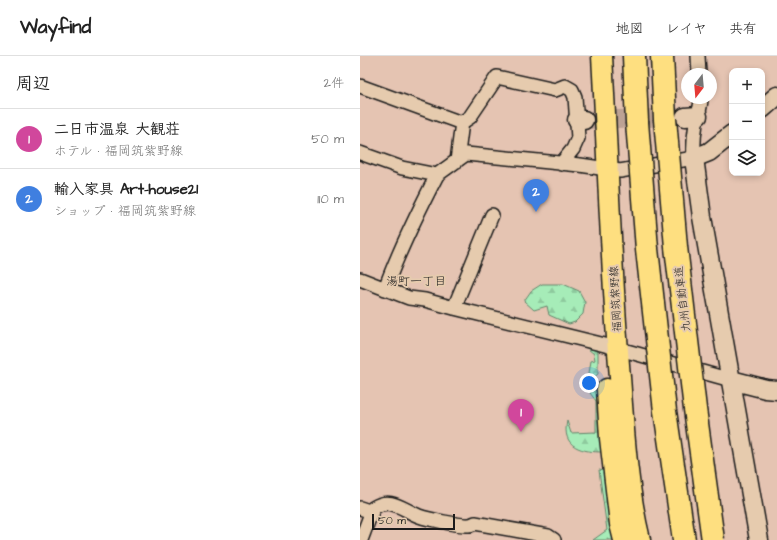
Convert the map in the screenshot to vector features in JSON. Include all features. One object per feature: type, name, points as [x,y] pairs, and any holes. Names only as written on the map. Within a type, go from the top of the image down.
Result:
[{"type":"highway","points":[[634,56],[637,122],[647,249],[664,403],[684,540]]},
{"type":"highway","name":"九州自動車道","points":[[662,56],[683,118],[676,247],[712,540]]},
{"type":"main road","name":"福岡筑紫野線","points":[[589,56],[601,168],[611,347],[610,438],[620,524],[624,540]]},
{"type":"main road","name":"福岡筑紫野線","points":[[601,168],[602,56]]},
{"type":"main road","name":"福岡筑紫野線","points":[[611,347],[634,517],[640,540]]},
{"type":"street","points":[[698,56],[699,68]]},
{"type":"street","points":[[360,86],[462,122],[470,118],[497,77],[555,90],[565,86],[572,90],[580,120],[578,138],[573,149],[561,164]]},
{"type":"street","points":[[765,106],[777,96]]},
{"type":"street","points":[[701,104],[701,109],[683,118],[693,139],[694,158],[730,380],[759,540]]},
{"type":"street","points":[[457,161],[462,122]]},
{"type":"street","points":[[385,289],[391,271],[437,175],[466,154],[620,171],[694,158],[709,152],[729,136]]},
{"type":"street","points":[[360,153],[402,168],[437,175]]},
{"type":"street","points":[[454,308],[492,215]]},
{"type":"street","points":[[360,279],[409,298],[425,300],[611,347],[730,380],[766,389],[777,390]]},
{"type":"street","points":[[361,540],[366,510],[383,504],[395,504],[432,520],[469,525],[475,523],[548,536],[554,540]]},
{"type":"green space","points":[[542,284],[563,284],[579,291],[585,302],[583,314],[575,322],[569,324],[549,315],[547,306],[534,310],[524,301],[531,291]]},
{"type":"green space","points":[[582,344],[598,348],[598,374],[594,377],[589,373],[591,361],[595,360],[594,354]]},
{"type":"green space","points":[[594,390],[599,392],[603,452],[588,451],[575,447],[570,443],[567,437],[567,421],[571,433],[596,432],[596,401],[590,393]]},
{"type":"green space","points":[[599,470],[605,471],[613,540],[593,540],[607,530]]},
{"type":"tunnel","points":[[584,120],[679,117]]},
{"type":"place","name":"輸入家具 Art-house21","points":[[536,212]]},
{"type":"place","name":"二日市温泉 大観荘","points":[[521,432]]},
{"type":"district","name":"湯町一丁目","points":[[416,281]]}]
